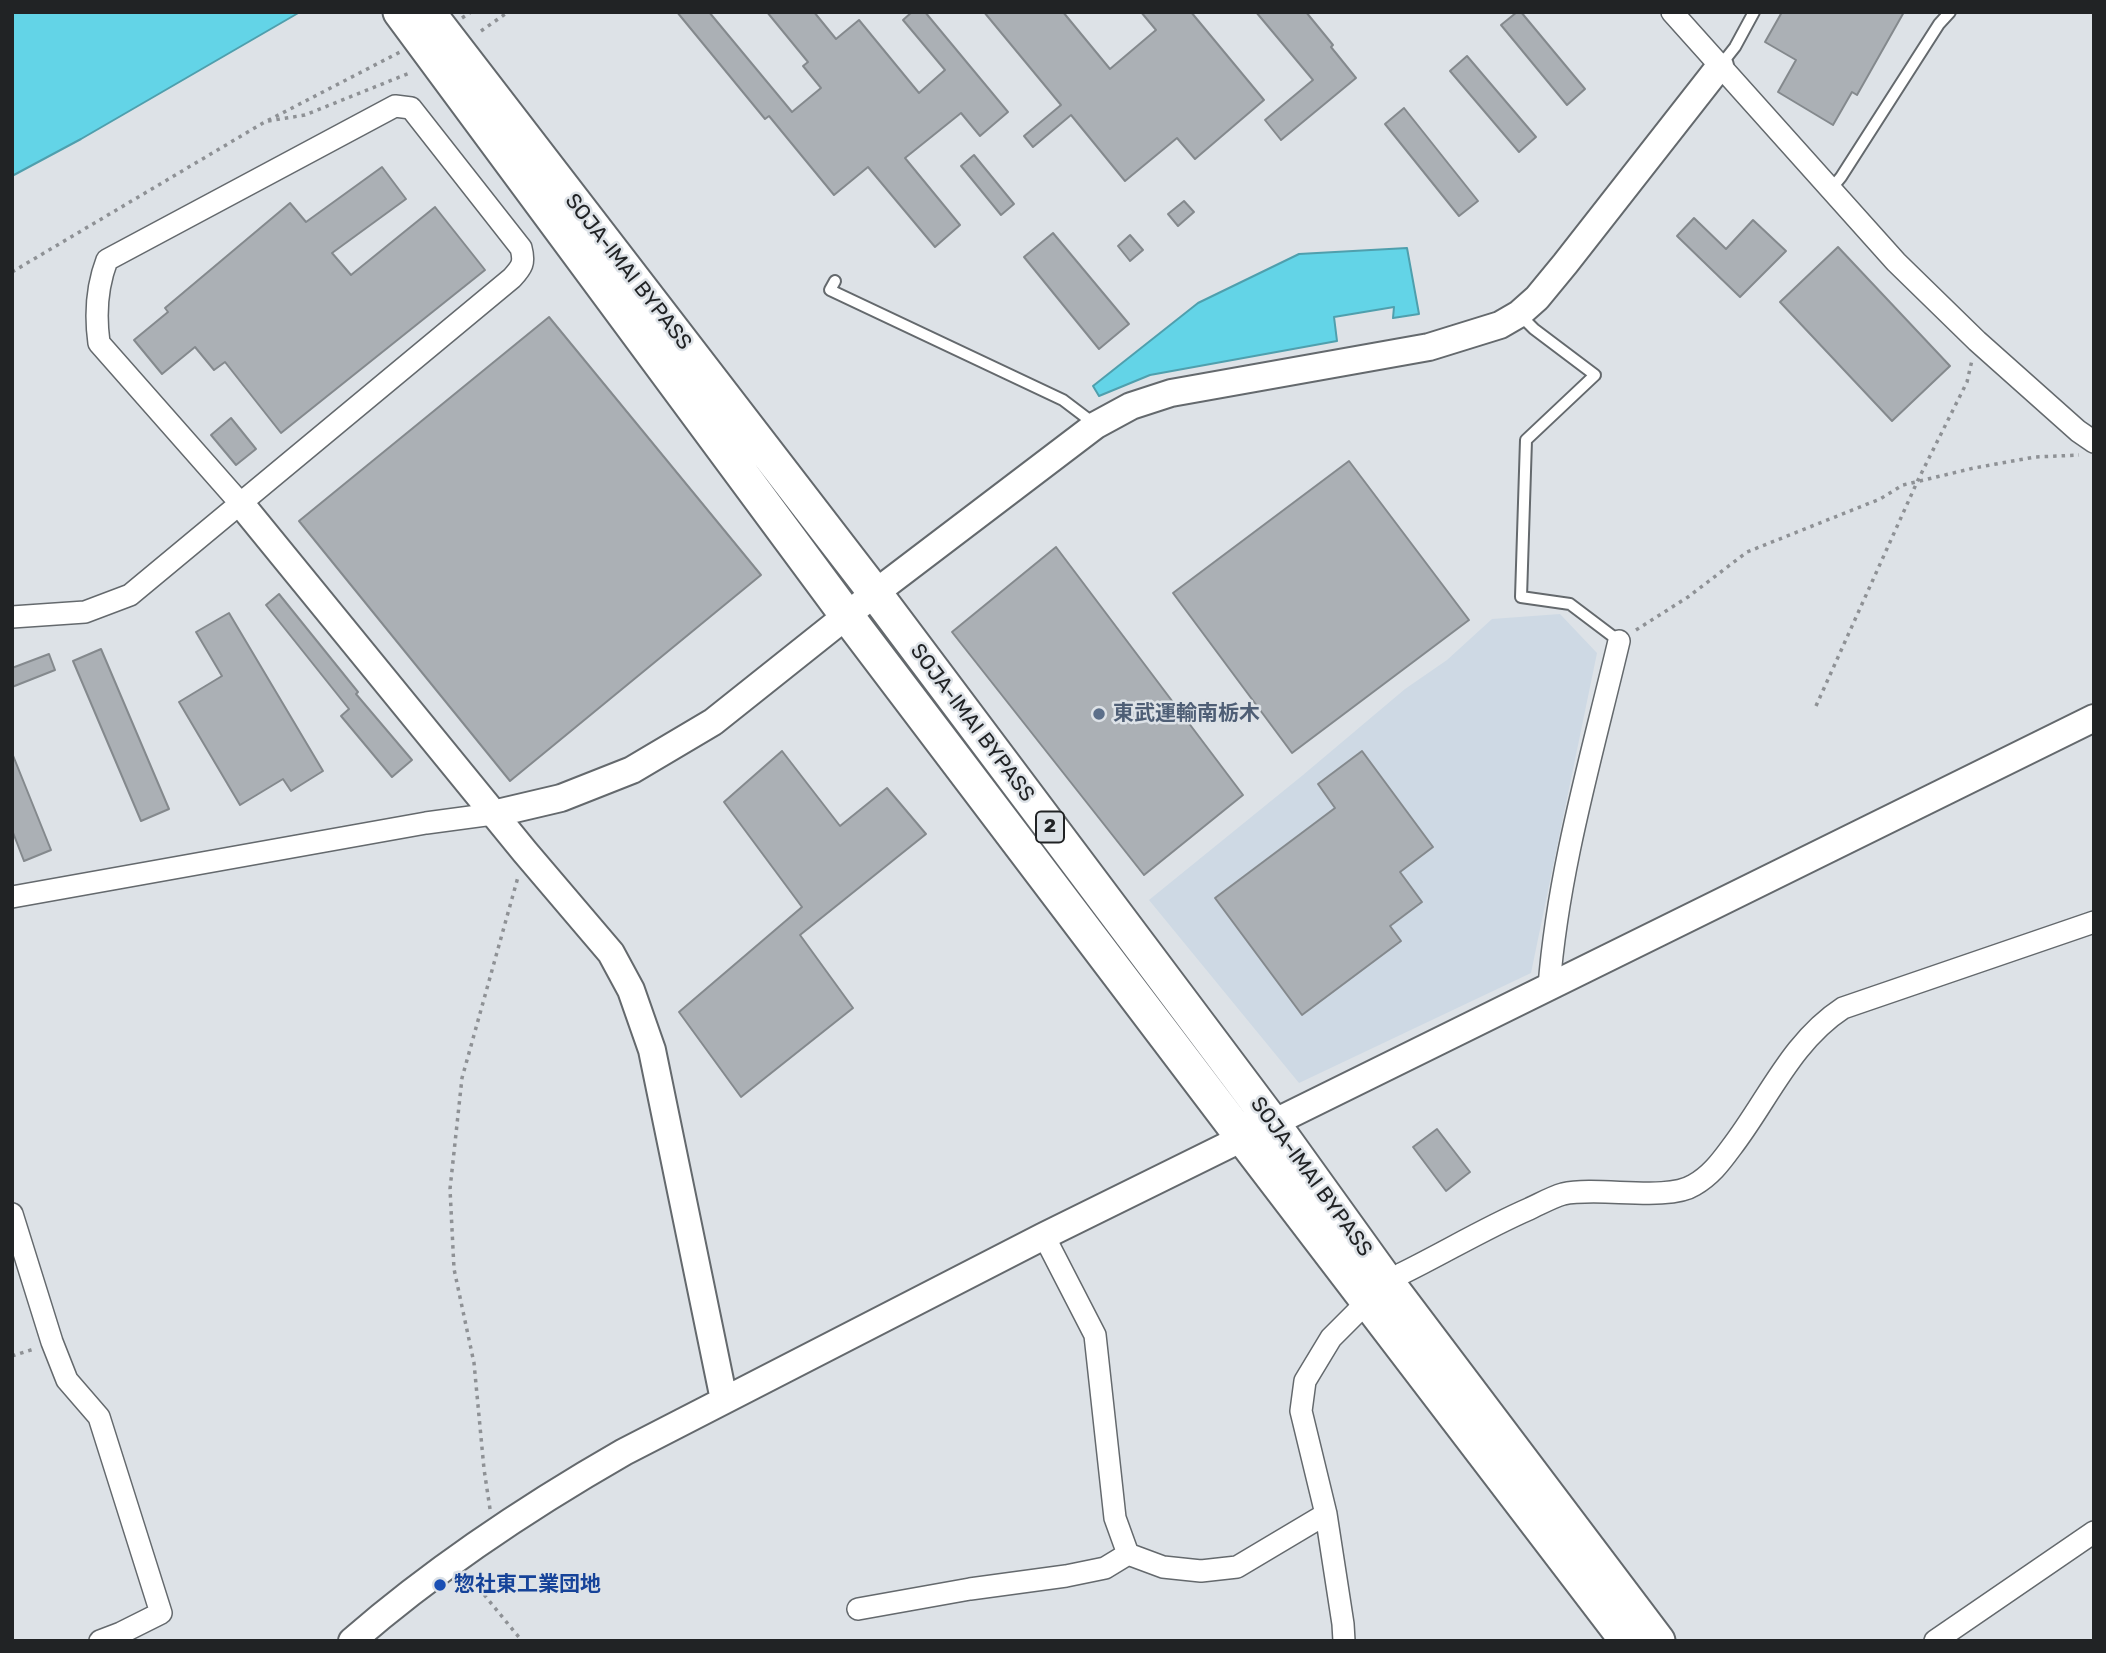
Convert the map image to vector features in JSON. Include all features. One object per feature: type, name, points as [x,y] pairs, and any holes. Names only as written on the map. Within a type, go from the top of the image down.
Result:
[{"type":"main road","name":"SOJA-IMAI BYPASS","points":[[419,31],[875,593],[1272,1122],[1387,1282],[1658,1641]]},
{"type":"main road","name":"SOJA-IMAI BYPASS","points":[[419,31],[847,616],[1627,1641]]},
{"type":"street","points":[[1672,12],[1896,262],[1977,341],[2078,431],[2088,449]]},
{"type":"street","points":[[12,897],[426,823],[493,814],[561,798],[632,770],[713,722],[875,593],[1096,425],[1131,406],[1171,393],[1429,347],[1500,325],[1519,314],[1537,298],[1565,264],[1720,66]]},
{"type":"street","points":[[12,617],[85,612],[130,596],[241,504],[512,278],[522,267],[524,259],[520,248],[411,108],[395,106],[107,260],[99,280],[96,325],[99,343],[241,504],[493,814],[611,953],[631,990],[652,1049],[724,1400]]},
{"type":"street","points":[[1549,987],[1553,937],[1570,851],[1619,641]]},
{"type":"street","points":[[352,1641],[455,1559],[559,1489],[624,1452],[1272,1122],[2094,718]]},
{"type":"street","points":[[1401,1274],[1500,1221],[1563,1194],[1616,1191],[1664,1193],[1692,1187],[1713,1171],[1744,1132],[1786,1065],[1824,1021],[1843,1008],[2094,922]]},
{"type":"street","points":[[12,1214],[52,1342],[67,1380],[99,1417],[162,1613],[100,1641]]},
{"type":"street","points":[[1044,1236],[1095,1335],[1115,1518],[1128,1554],[1163,1567],[1201,1571],[1237,1567],[1326,1514]]},
{"type":"street","points":[[1344,1641],[1326,1514],[1301,1411],[1305,1381],[1331,1338],[1357,1312]]},
{"type":"street","points":[[1935,1641],[2094,1532]]},
{"type":"street","points":[[858,1609],[970,1589],[1079,1574],[1105,1568],[1128,1554]]},
{"type":"lane","points":[[1720,66],[1735,47],[1755,12]]},
{"type":"lane","points":[[1831,189],[1939,24],[1950,12]]},
{"type":"lane","points":[[835,281],[830,290],[1063,400],[1096,425]]},
{"type":"lane","points":[[1519,314],[1534,329],[1595,375],[1526,440],[1521,597],[1570,604],[1619,641]]},
{"type":"path","points":[[481,31],[508,12]]},
{"type":"path","points":[[263,123],[305,115],[419,31]]},
{"type":"path","points":[[12,271],[419,31]]},
{"type":"path","points":[[1816,706],[1918,480],[1967,382],[1977,341]]},
{"type":"path","points":[[1619,641],[1688,597],[1747,552],[1851,512],[1903,485],[2035,457],[2088,449]]},
{"type":"path","points":[[494,1532],[484,1469],[474,1363],[454,1269],[450,1189],[462,1078],[525,852]]},
{"type":"path","points":[[455,1559],[522,1641]]},
{"type":"shaded area","points":[[1560,614],[1597,653],[1531,973],[1299,1083],[1149,900],[1405,689],[1447,660],[1492,619]]},
{"type":"water","points":[[12,12],[300,12],[12,176]]},
{"type":"water","points":[[1407,248],[1419,314],[1393,318],[1394,307],[1334,317],[1337,341],[1150,375],[1099,396],[1093,386],[1198,303],[1299,254]]},
{"type":"building","points":[[677,12],[709,12],[792,112],[821,88],[803,66],[808,62],[767,12],[814,12],[836,39],[859,20],[919,93],[945,70],[903,20],[912,12],[925,12],[1008,112],[980,136],[961,113],[905,158],[960,225],[935,247],[868,167],[834,195],[769,116],[765,119]]},
{"type":"building","points":[[984,12],[1063,12],[1110,69],[1156,30],[1141,12],[1191,12],[1264,100],[1195,159],[1177,138],[1125,181],[1071,115],[1033,147],[1024,136],[1061,105]]},
{"type":"building","points":[[1256,12],[1306,12],[1356,78],[1281,140],[1265,120],[1313,80]]},
{"type":"building","points":[[1517,12],[1521,12],[1585,89],[1567,105],[1501,25]]},
{"type":"building","points":[[1782,12],[1904,12],[1857,95],[1852,92],[1833,125],[1778,92],[1796,60],[1765,42]]},
{"type":"building","points":[[1467,56],[1536,137],[1519,152],[1450,71]]},
{"type":"building","points":[[1404,108],[1478,201],[1459,216],[1385,124]]},
{"type":"building","points":[[974,155],[1014,204],[1001,215],[961,166]]},
{"type":"building","points":[[382,167],[406,199],[332,253],[351,275],[435,207],[485,270],[281,433],[225,362],[214,370],[195,347],[162,374],[134,340],[168,312],[165,308],[290,203],[306,222]]},
{"type":"building","points":[[1184,201],[1194,212],[1178,226],[1168,214]]},
{"type":"building","points":[[1694,218],[1726,249],[1753,220],[1786,251],[1740,297],[1677,236]]},
{"type":"building","points":[[1053,233],[1129,324],[1099,349],[1024,257]]},
{"type":"building","points":[[1130,235],[1143,250],[1130,261],[1118,246]]},
{"type":"building","points":[[1838,247],[1950,366],[1892,421],[1780,302]]},
{"type":"building","points":[[549,317],[761,575],[510,781],[299,521]]},
{"type":"building","points":[[231,418],[256,449],[236,465],[211,435]]},
{"type":"building","points":[[1349,461],[1469,620],[1292,753],[1173,593]]},
{"type":"building","name":"東武運輸南栃木","points":[[1056,547],[1243,795],[1144,875],[952,632]]},
{"type":"building","points":[[279,594],[358,692],[356,694],[412,760],[392,777],[341,716],[349,709],[266,605]]},
{"type":"building","points":[[229,613],[323,771],[291,791],[283,779],[240,805],[179,702],[222,676],[196,632]]},
{"type":"building","points":[[101,649],[169,809],[141,821],[73,661]]},
{"type":"building","points":[[49,654],[55,670],[12,687],[12,668]]},
{"type":"building","points":[[782,751],[840,826],[887,788],[926,834],[800,935],[853,1008],[741,1097],[679,1012],[802,907],[724,802]]},
{"type":"building","points":[[1362,751],[1433,847],[1400,872],[1422,902],[1390,926],[1401,941],[1302,1015],[1215,898],[1335,808],[1318,784]]},
{"type":"building","points":[[12,753],[51,850],[24,861],[12,830]]},
{"type":"building","points":[[1437,1129],[1470,1172],[1446,1191],[1413,1147]]},
{"type":"place","name":"東武運輸南栃木","points":[[1099,714]]},
{"type":"place","name":"惣社東工業団地","points":[[440,1585]]}]
